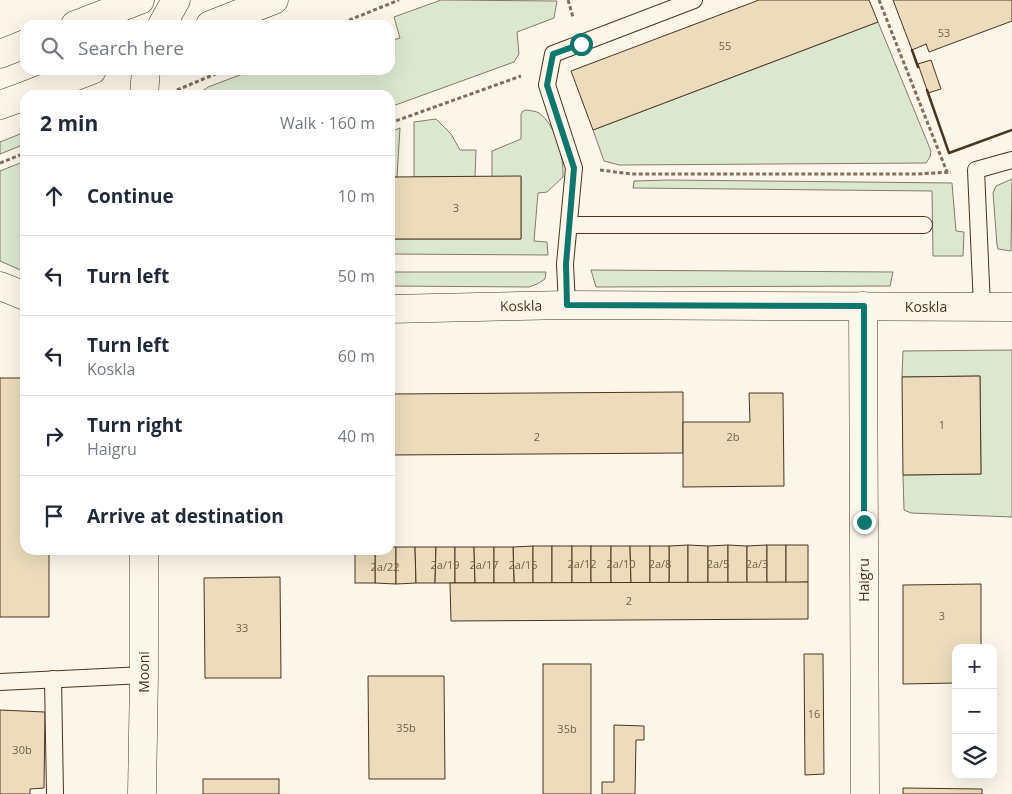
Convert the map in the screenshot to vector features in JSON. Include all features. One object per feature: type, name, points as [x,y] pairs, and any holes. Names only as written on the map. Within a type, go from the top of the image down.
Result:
[{"type":"street","points":[[88,20],[140,0]]},
{"type":"street","points":[[165,20],[176,0]]},
{"type":"street","points":[[223,20],[274,0]]},
{"type":"street","points":[[0,54],[20,46]]},
{"type":"street","points":[[39,90],[79,75]]},
{"type":"street","points":[[144,90],[146,75]]},
{"type":"street","points":[[0,105],[20,97]]},
{"type":"street","points":[[0,286],[20,294]]},
{"type":"street","name":"Koskla","points":[[395,309],[567,305],[1012,307]]},
{"type":"street","name":"Haigru","points":[[864,306],[865,794]]},
{"type":"street","name":"Mooni","points":[[142,794],[144,555]]},
{"type":"lane","points":[[567,305],[566,264],[574,168],[547,85],[553,54],[694,0]]},
{"type":"lane","points":[[982,307],[976,170],[1012,160]]},
{"type":"lane","points":[[569,225],[924,225]]},
{"type":"lane","points":[[0,682],[144,675]]},
{"type":"lane","points":[[53,679],[55,794]]},
{"type":"path","points":[[349,20],[399,0]]},
{"type":"path","points":[[879,0],[947,172]]},
{"type":"path","points":[[395,121],[551,66]]},
{"type":"path","points":[[177,90],[213,75]]},
{"type":"path","points":[[0,163],[20,155]]},
{"type":"path","points":[[574,168],[630,174],[917,174],[976,170]]},
{"type":"green space","points":[[441,0],[557,1],[554,18],[517,32],[519,54],[514,62],[395,105],[395,90],[204,90],[240,75],[395,75],[395,40],[400,38],[394,17]]},
{"type":"green space","points":[[878,22],[931,151],[926,163],[619,165],[604,161],[593,130]]},
{"type":"green space","points":[[523,111],[535,111],[545,118],[558,142],[562,161],[563,177],[547,192],[538,193],[534,241],[547,242],[548,255],[395,254],[395,239],[521,239],[521,177],[492,177],[492,151],[521,139],[521,114]]},
{"type":"green space","points":[[436,119],[451,134],[460,150],[476,150],[475,177],[414,177],[414,122]]},
{"type":"green space","points":[[400,128],[397,177],[395,177],[395,130]]},
{"type":"green space","points":[[20,134],[20,146],[0,154],[0,142]]},
{"type":"green space","points":[[20,163],[20,270],[0,261],[0,171]]},
{"type":"green space","points":[[1012,179],[1011,251],[998,249],[993,193],[996,186]]},
{"type":"green space","points":[[634,181],[952,183],[956,231],[964,232],[963,256],[933,256],[932,191],[633,188]]},
{"type":"green space","points":[[591,270],[893,272],[890,286],[596,287]]},
{"type":"green space","points":[[395,272],[546,272],[545,279],[529,287],[395,286]]},
{"type":"green space","points":[[1012,350],[1012,517],[911,513],[904,510],[903,475],[981,474],[980,376],[902,377],[903,351]]},
{"type":"building","points":[[759,0],[869,0],[878,22],[593,130],[571,71]]},
{"type":"building","points":[[893,0],[1012,0],[1012,21],[929,52],[926,44],[912,50]]},
{"type":"building","points":[[931,60],[941,89],[928,93],[918,64]]},
{"type":"building","points":[[521,176],[521,239],[395,239],[395,177]]},
{"type":"building","points":[[980,376],[981,474],[903,475],[902,377]]},
{"type":"building","points":[[0,378],[20,378],[20,555],[49,555],[49,617],[0,617]]},
{"type":"building","points":[[683,392],[683,453],[395,455],[395,394]]},
{"type":"building","points":[[749,393],[783,393],[784,486],[683,487],[683,422],[750,422]]},
{"type":"building","points":[[688,545],[688,583],[669,583],[669,546]]},
{"type":"building","points":[[688,545],[708,546],[708,583],[688,583]]},
{"type":"building","points":[[728,545],[728,583],[708,583],[708,546]]},
{"type":"building","points":[[728,545],[747,546],[747,583],[728,583]]},
{"type":"building","points":[[767,545],[767,583],[747,583],[747,546]]},
{"type":"building","points":[[767,545],[786,545],[786,583],[767,583]]},
{"type":"building","points":[[786,545],[808,545],[808,582],[786,583]]},
{"type":"building","points":[[533,546],[533,583],[514,583],[513,547]]},
{"type":"building","points":[[533,546],[552,546],[552,583],[533,583]]},
{"type":"building","points":[[552,546],[572,546],[572,583],[552,583]]},
{"type":"building","points":[[572,546],[591,546],[591,583],[572,583]]},
{"type":"building","points":[[591,546],[611,546],[611,583],[591,583]]},
{"type":"building","points":[[611,546],[630,546],[631,583],[611,583]]},
{"type":"building","points":[[630,546],[650,546],[650,583],[631,583]]},
{"type":"building","points":[[650,546],[669,546],[669,583],[650,583]]},
{"type":"building","points":[[396,547],[396,584],[375,583],[375,555],[395,555]]},
{"type":"building","points":[[396,547],[415,547],[416,583],[396,584]]},
{"type":"building","points":[[415,547],[436,547],[435,583],[416,583]]},
{"type":"building","points":[[436,547],[455,547],[455,583],[435,583]]},
{"type":"building","points":[[455,547],[474,547],[475,583],[455,583]]},
{"type":"building","points":[[474,547],[494,547],[494,583],[475,583]]},
{"type":"building","points":[[494,547],[513,547],[514,583],[494,583]]},
{"type":"building","points":[[355,555],[375,555],[375,583],[355,583]]},
{"type":"building","points":[[280,577],[281,678],[205,678],[204,578]]},
{"type":"building","points":[[808,582],[808,619],[451,621],[450,583]]},
{"type":"building","points":[[981,584],[981,644],[952,644],[952,683],[903,684],[903,585]]},
{"type":"building","points":[[804,654],[823,654],[824,774],[805,775]]},
{"type":"building","points":[[543,664],[591,664],[591,794],[543,794]]},
{"type":"building","points":[[368,676],[444,676],[445,779],[369,779]]},
{"type":"building","points":[[0,710],[45,712],[44,788],[30,789],[30,794],[0,794]]},
{"type":"building","points":[[614,725],[644,726],[644,740],[636,740],[635,794],[602,794],[602,782],[614,782]]},
{"type":"building","points":[[203,779],[279,779],[279,794],[203,794]]},
{"type":"building","points":[[903,788],[982,789],[982,794],[903,794]]},
{"type":"wall","points":[[912,50],[918,67]]},
{"type":"wall","points":[[927,90],[949,153],[1012,130]]},
{"type":"route","points":[[581,44],[553,54],[547,85],[574,168],[566,264],[567,305],[864,306],[864,522]]}]
